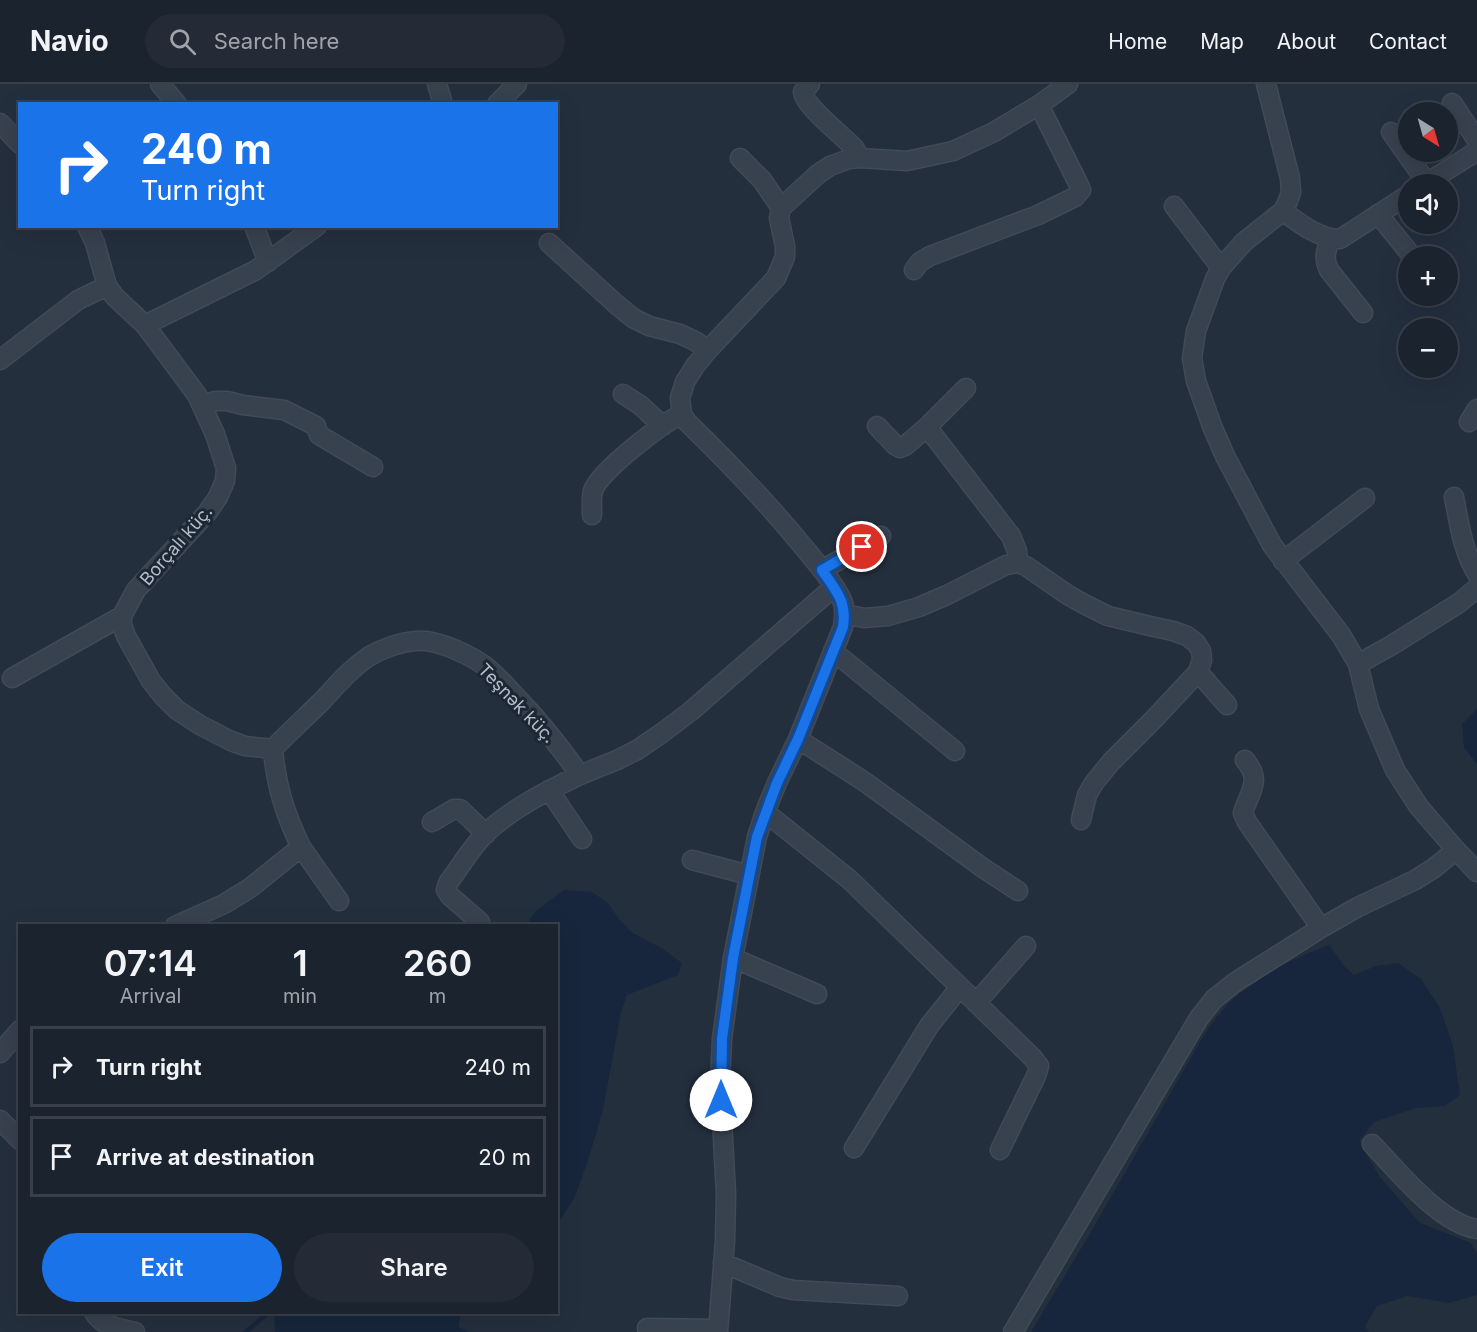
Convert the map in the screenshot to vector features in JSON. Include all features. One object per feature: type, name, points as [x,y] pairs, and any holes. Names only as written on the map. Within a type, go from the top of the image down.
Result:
[{"type":"street","points":[[160,84],[175,102]]},
{"type":"street","points":[[437,84],[442,102]]},
{"type":"street","points":[[499,102],[518,84]]},
{"type":"street","points":[[810,84],[803,92],[804,98],[855,149],[860,158]]},
{"type":"street","points":[[647,1328],[718,1330],[726,1194],[720,1072],[733,958],[757,837],[765,812],[798,739],[843,627],[845,614],[842,601],[834,587],[786,525],[687,422],[682,414],[680,398],[685,382],[708,350],[776,278],[785,257],[779,218],[781,208],[818,174],[849,159],[908,161],[953,151],[994,132],[1039,105],[1068,84]]},
{"type":"street","points":[[1266,84],[1290,178],[1291,192],[1283,211],[1244,242],[1221,268],[1215,279],[1196,331],[1192,358],[1196,381],[1225,456],[1272,545],[1341,635],[1358,664],[1369,709],[1395,770],[1419,807],[1477,872]]},
{"type":"street","points":[[914,270],[920,262],[930,256],[1038,215],[1079,193],[1081,190],[1039,105]]},
{"type":"street","points":[[1458,112],[1477,140]]},
{"type":"street","points":[[0,123],[18,142]]},
{"type":"street","points":[[1391,132],[1419,174]]},
{"type":"street","points":[[1441,174],[1477,151]]},
{"type":"street","points":[[740,158],[762,180],[781,208]]},
{"type":"street","points":[[1283,211],[1311,230],[1330,239],[1340,238],[1398,201]]},
{"type":"street","points":[[1174,206],[1221,268]]},
{"type":"street","points":[[1378,214],[1404,246]]},
{"type":"street","name":"Borçalı küç.","points":[[88,228],[95,243],[107,286],[115,297],[145,325],[197,395],[215,434],[226,468],[225,481],[207,513],[136,590],[122,616]]},
{"type":"street","points":[[255,228],[268,262]]},
{"type":"street","points":[[145,325],[246,276],[314,228]]},
{"type":"street","points":[[1330,239],[1325,255],[1329,270],[1363,313]]},
{"type":"street","points":[[549,243],[633,318],[649,326],[680,334],[708,350]]},
{"type":"street","points":[[0,360],[78,300],[107,286]]},
{"type":"street","points":[[877,426],[900,448],[927,427],[966,388]]},
{"type":"street","points":[[623,394],[640,405],[663,426]]},
{"type":"street","points":[[203,406],[215,401],[227,401],[284,410],[316,426],[319,435],[373,467]]},
{"type":"street","points":[[592,515],[593,491],[607,470],[682,414]]},
{"type":"street","points":[[927,427],[1011,536],[1017,551],[1018,563]]},
{"type":"street","points":[[1454,497],[1461,533],[1470,562],[1477,574]]},
{"type":"street","points":[[1283,561],[1365,498]]},
{"type":"street","points":[[822,570],[881,536]]},
{"type":"street","points":[[845,614],[864,618],[878,617],[919,607],[1006,564],[1018,563],[1068,595],[1108,616],[1173,631],[1187,636],[1196,643],[1201,651],[1202,660],[1198,672],[1110,762],[1087,795],[1081,820]]},
{"type":"street","points":[[480,924],[446,890],[448,883],[486,834],[502,819],[549,790],[637,750],[662,733],[691,711],[834,587]]},
{"type":"street","points":[[1358,664],[1459,603],[1477,588]]},
{"type":"street","points":[[12,678],[122,616],[126,636],[151,681],[177,710],[231,741],[245,746],[273,749],[274,765],[286,816],[300,847],[339,901]]},
{"type":"street","name":"Teşnək küç.","points":[[273,749],[352,669],[370,656],[417,640],[432,642],[468,655],[490,670],[551,735],[580,775]]},
{"type":"street","points":[[833,651],[955,751]]},
{"type":"street","points":[[1198,672],[1227,705]]},
{"type":"street","points":[[798,739],[865,782],[1018,891]]},
{"type":"street","points":[[1245,760],[1253,772],[1254,780],[1243,813],[1247,822],[1321,928]]},
{"type":"street","points":[[549,790],[582,839]]},
{"type":"street","points":[[432,822],[454,809],[460,809],[486,834]]},
{"type":"street","points":[[765,812],[850,880],[1039,1066],[1000,1150]]},
{"type":"street","points":[[179,924],[224,904],[250,888],[300,847]]},
{"type":"street","points":[[1013,1332],[1199,1018],[1214,999],[1234,983],[1321,928],[1358,907],[1415,880],[1456,850]]},
{"type":"street","points":[[692,860],[749,875]]},
{"type":"street","points":[[976,1003],[1026,946]]},
{"type":"street","points":[[733,958],[817,994]]},
{"type":"street","points":[[854,1148],[929,1026],[960,987]]},
{"type":"street","points":[[0,1120],[18,1138]]},
{"type":"street","points":[[1372,1144],[1427,1200],[1454,1221],[1477,1229]]},
{"type":"street","points":[[723,1263],[780,1287],[793,1290],[898,1296]]},
{"type":"street","points":[[95,1314],[109,1326],[135,1332]]},
{"type":"water","points":[[1477,709],[1477,764],[1464,748],[1462,724]]},
{"type":"water","points":[[564,890],[592,892],[608,903],[631,932],[663,949],[682,963],[678,975],[627,995],[621,1012],[603,1110],[587,1164],[574,1199],[558,1223],[558,924],[527,924],[536,911]]},
{"type":"water","points":[[1329,945],[1354,975],[1376,966],[1398,963],[1421,979],[1440,1008],[1453,1046],[1460,1095],[1445,1106],[1416,1108],[1374,1122],[1359,1141],[1379,1176],[1420,1223],[1471,1243],[1477,1253],[1477,1295],[1449,1303],[1407,1296],[1377,1306],[1365,1326],[1369,1332],[1031,1332],[1216,1018],[1233,999],[1258,979],[1299,957]]},
{"type":"water","points":[[274,1314],[460,1314],[459,1327],[469,1332],[275,1332]]},
{"type":"waterway","points":[[246,1332],[267,1314]]},
{"type":"route","points":[[721,1100],[722,1039],[733,958],[757,837],[765,812],[798,739],[843,627],[845,614],[842,601],[822,570],[862,547]]}]
